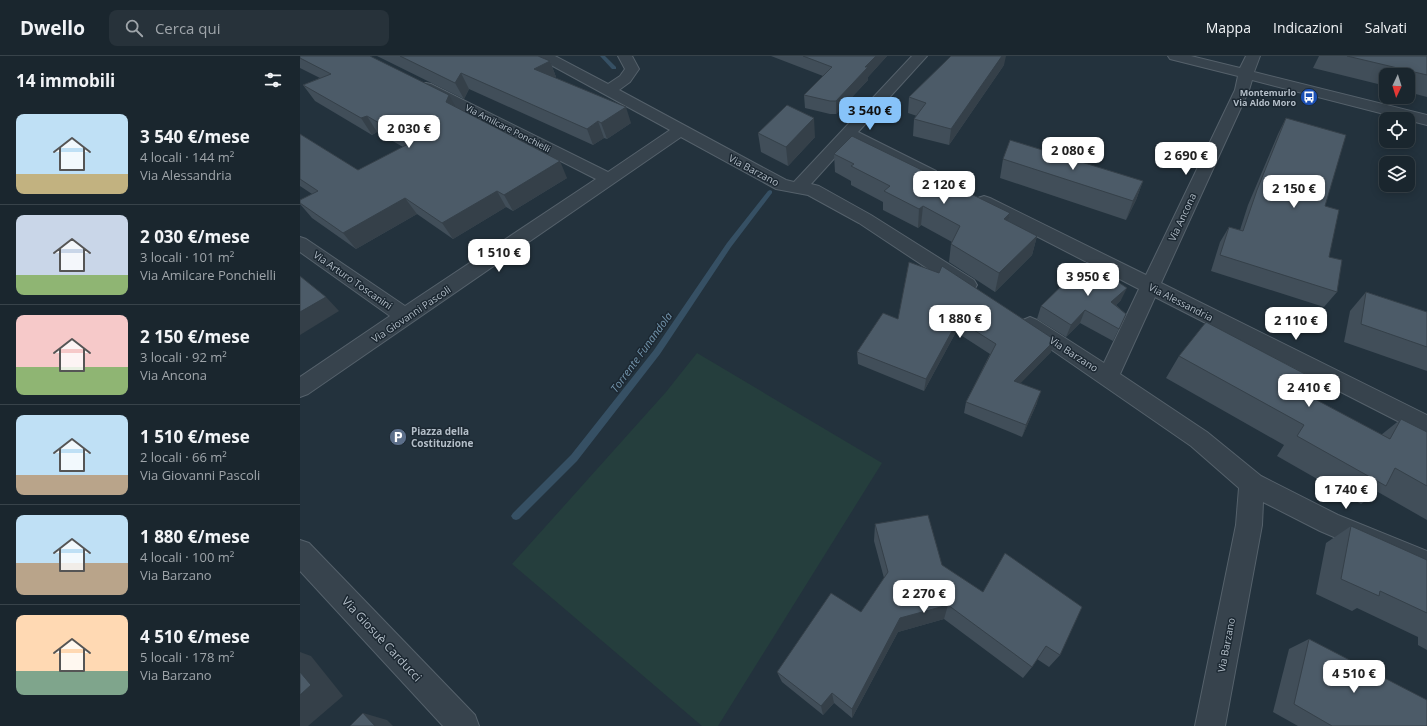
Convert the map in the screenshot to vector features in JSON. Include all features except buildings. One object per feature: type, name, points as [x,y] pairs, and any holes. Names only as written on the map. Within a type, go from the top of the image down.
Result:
[{"type":"street","name":"Via Barzano","points":[[544,56],[782,185],[813,190],[866,219],[986,297]]},
{"type":"street","points":[[607,91],[620,84],[630,75],[632,69],[625,56]]},
{"type":"street","points":[[798,188],[920,56]]},
{"type":"street","points":[[1175,56],[1427,120]]},
{"type":"street","name":"Via Ancona","points":[[1108,377],[1242,90],[1248,66],[1253,56]]},
{"type":"street","name":"Via Amilcare Ponchielli","points":[[412,81],[609,179]]},
{"type":"street","name":"Via Giovanni Pascoli","points":[[300,388],[680,131]]},
{"type":"street","points":[[849,134],[947,183]]},
{"type":"street","name":"Via Alessandria","points":[[968,194],[1427,426]]},
{"type":"street","name":"Via Arturo Toscanini","points":[[300,243],[406,317]]},
{"type":"street","name":"Via Barzano","points":[[1013,315],[1199,439],[1252,484],[1249,525],[1210,726]]},
{"type":"street","points":[[1252,484],[1329,523],[1427,564]]},
{"type":"street","name":"Via Giosuè Carducci","points":[[300,552],[464,726]]},
{"type":"green space","points":[[697,353],[882,463],[718,726],[702,726],[512,564],[666,392]]},
{"type":"waterway","name":"Torrente Funandola","points":[[602,56],[614,68]]},
{"type":"waterway","name":"Torrente Funandola","points":[[516,516],[574,458],[657,352],[729,245],[770,192]]},
{"type":"place","name":"Montemurlo Via Aldo Moro","points":[[1309,97]]},
{"type":"place","name":"Piazza della Costituzione","points":[[398,437]]}]
